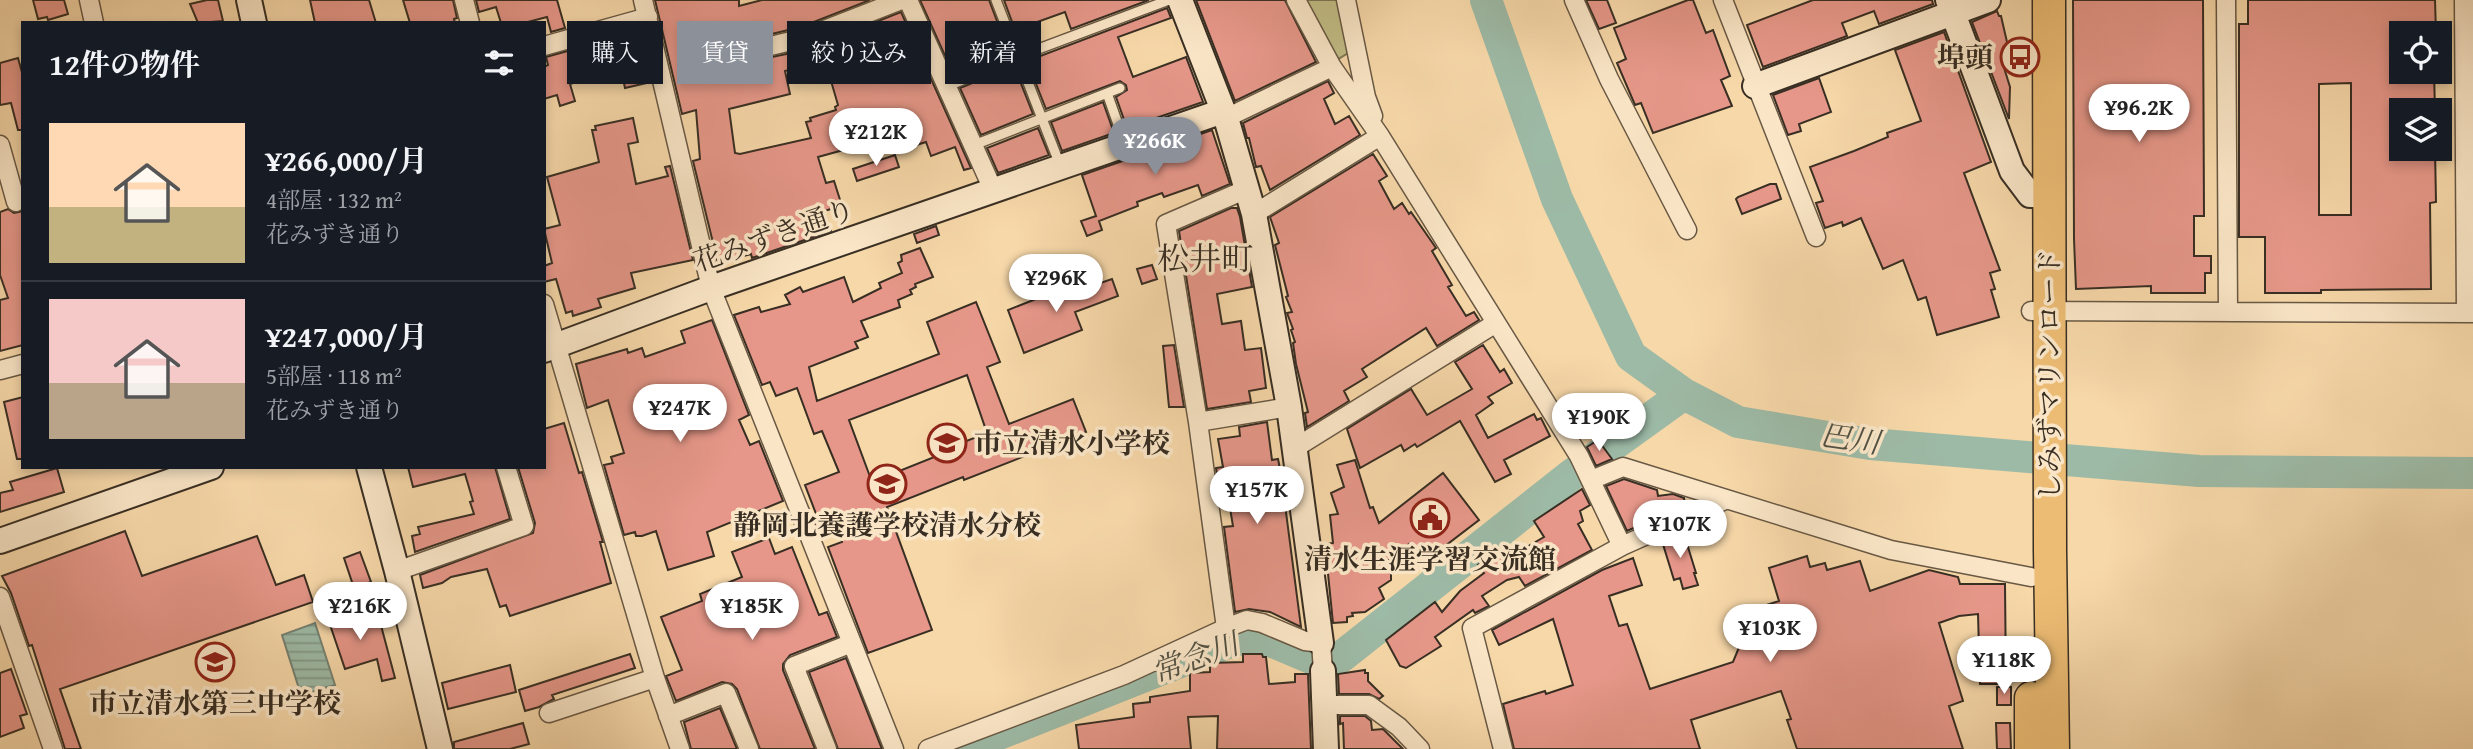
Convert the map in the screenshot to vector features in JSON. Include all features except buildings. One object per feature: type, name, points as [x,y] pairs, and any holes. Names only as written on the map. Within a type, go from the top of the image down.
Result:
[{"type":"highway","name":"しみずマリンロード","points":[[2029,0],[2039,195],[2040,320],[2031,749]]},
{"type":"highway","name":"しみずマリンロード","points":[[2039,195],[2049,0]]},
{"type":"highway","name":"しみずマリンロード","points":[[2037,559],[2053,749]]},
{"type":"street","points":[[89,0],[94,21]]},
{"type":"street","points":[[249,0],[254,21]]},
{"type":"street","points":[[464,0],[469,21]]},
{"type":"street","points":[[773,45],[803,38],[901,0]]},
{"type":"street","points":[[908,0],[994,192]]},
{"type":"street","points":[[1180,0],[1225,115],[1254,214],[1289,407],[1321,643],[1325,749]]},
{"type":"street","points":[[1296,0],[1332,67],[1380,136],[1579,456],[1622,547]]},
{"type":"street","points":[[1346,0],[1366,97],[1380,136]]},
{"type":"street","points":[[1573,0],[1609,79],[1687,230]]},
{"type":"street","points":[[1723,0],[1816,237]]},
{"type":"street","points":[[1755,86],[1950,6],[1988,0]]},
{"type":"street","points":[[2226,0],[2228,312]]},
{"type":"street","points":[[2040,320],[2228,312],[2470,313],[2464,0]]},
{"type":"street","points":[[1950,6],[2012,171],[2039,195]]},
{"type":"street","points":[[546,45],[646,8],[711,288],[894,749]]},
{"type":"street","points":[[1225,115],[1332,67]]},
{"type":"street","name":"花みずき通り","points":[[550,348],[711,288],[1061,167],[1225,115]]},
{"type":"street","points":[[1254,214],[1380,136]]},
{"type":"street","points":[[0,145],[13,203]]},
{"type":"street","points":[[1226,628],[1198,422],[1166,224],[1247,189]]},
{"type":"street","points":[[546,319],[550,348],[680,749]]},
{"type":"street","points":[[1295,449],[1496,323]]},
{"type":"street","points":[[0,370],[21,364]]},
{"type":"street","points":[[1198,422],[1289,407]]},
{"type":"street","points":[[1591,480],[1623,467],[1891,550],[2037,559]]},
{"type":"street","points":[[0,541],[205,469]]},
{"type":"street","points":[[370,469],[440,749]]},
{"type":"street","points":[[397,571],[524,526],[507,469]]},
{"type":"street","points":[[1503,749],[1472,628],[1622,547],[1725,500]]},
{"type":"street","points":[[0,597],[53,749]]},
{"type":"street","points":[[928,749],[1124,675],[1247,621],[1262,622],[1305,641],[1321,643]]},
{"type":"street","points":[[827,749],[794,666],[852,643]]},
{"type":"street","points":[[549,713],[655,678]]},
{"type":"street","points":[[668,716],[726,693],[749,749]]},
{"type":"street","points":[[1324,705],[1369,705],[1399,727],[1420,749]]},
{"type":"lane","points":[[996,0],[1004,21]]},
{"type":"lane","points":[[1041,48],[1169,0]]},
{"type":"lane","points":[[948,86],[953,84]]},
{"type":"lane","points":[[1028,84],[1061,167]]},
{"type":"lane","points":[[974,145],[1121,88]]},
{"type":"lane","points":[[1107,93],[1125,145]]},
{"type":"shaded area","points":[[1303,0],[1342,0],[1353,50],[1335,61]]},
{"type":"shaded area","points":[[315,623],[335,685],[301,695],[282,635]]},
{"type":"waterway","name":"巴川","points":[[1486,0],[1557,199],[1631,356],[1684,394],[1738,422],[1870,444],[2199,471],[2473,473]]},
{"type":"waterway","name":"常念川","points":[[961,749],[1233,641],[1254,637],[1318,661],[1341,657],[1570,476],[1684,394]]},
{"type":"place","name":"埠頭","points":[[2020,57]]},
{"type":"place","name":"市立清水小学校","points":[[947,443]]},
{"type":"place","name":"静岡北養護学校清水分校","points":[[887,484]]},
{"type":"place","name":"清水生涯学習交流館","points":[[1430,518]]},
{"type":"place","name":"市立清水第三中学校","points":[[215,662]]},
{"type":"district","name":"松井町","points":[[1205,259]]}]
